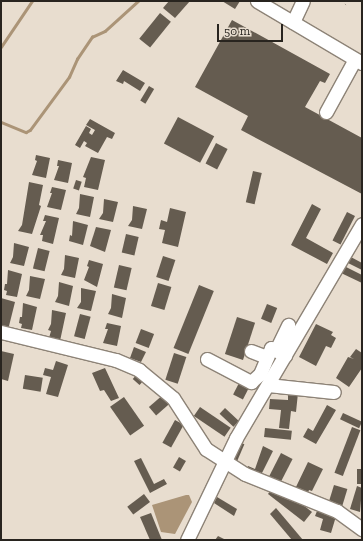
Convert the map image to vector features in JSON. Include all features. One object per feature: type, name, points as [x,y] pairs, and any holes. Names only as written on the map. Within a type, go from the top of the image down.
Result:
[{"type":"street","points":[[257,1],[358,61],[326,112]]},
{"type":"street","points":[[292,22],[303,1]]},
{"type":"street","points":[[207,359],[251,382],[260,374],[276,354],[336,270],[362,224]]},
{"type":"street","points":[[187,540],[224,461],[268,385],[276,354],[288,325]]},
{"type":"street","points":[[1,332],[116,360],[139,370],[173,398],[206,449],[245,474],[337,511],[362,528]]},
{"type":"street","points":[[251,351],[276,354]]},
{"type":"street","points":[[268,385],[334,392]]},
{"type":"path","points":[[346,5],[348,1]]},
{"type":"shaded area","points":[[189,495],[192,502],[175,534],[161,532],[152,505]]},
{"type":"building","points":[[169,1],[190,1],[175,18],[163,8]]},
{"type":"building","points":[[222,1],[240,1],[235,9]]},
{"type":"building","points":[[160,13],[171,22],[150,47],[139,39]]},
{"type":"building","points":[[232,20],[330,74],[325,83],[320,81],[305,107],[362,138],[362,194],[241,130],[248,116],[195,87]]},
{"type":"building","points":[[123,70],[145,83],[140,91],[124,81],[123,84],[116,81]]},
{"type":"building","points":[[149,86],[154,89],[145,104],[140,101]]},
{"type":"building","points":[[178,117],[214,136],[200,163],[164,143]]},
{"type":"building","points":[[90,119],[115,133],[112,139],[107,137],[98,153],[85,146],[87,143],[84,141],[80,148],[75,145],[86,126],[91,129],[89,133],[92,135],[95,130],[86,125]]},
{"type":"building","points":[[216,143],[228,149],[217,169],[206,163]]},
{"type":"building","points":[[36,155],[50,158],[46,178],[32,175],[37,161],[35,160]]},
{"type":"building","points":[[91,157],[105,160],[98,190],[84,187],[86,178],[83,177]]},
{"type":"building","points":[[58,160],[72,163],[68,183],[54,180],[59,166],[57,166]]},
{"type":"building","points":[[253,171],[262,173],[255,204],[246,202]]},
{"type":"building","points":[[76,180],[82,182],[79,190],[73,189]]},
{"type":"building","points":[[29,182],[43,185],[39,205],[41,206],[32,234],[18,231],[22,225]]},
{"type":"building","points":[[52,187],[66,190],[61,210],[47,207],[52,193],[50,193]]},
{"type":"building","points":[[80,194],[94,197],[90,217],[76,214],[79,208]]},
{"type":"building","points":[[104,199],[118,202],[113,222],[99,219],[103,213]]},
{"type":"building","points":[[312,204],[321,209],[306,238],[333,253],[327,264],[291,245]]},
{"type":"building","points":[[133,206],[147,209],[142,229],[128,226],[132,220]]},
{"type":"building","points":[[170,208],[186,212],[178,247],[162,243],[165,230],[159,229],[161,220],[167,222]]},
{"type":"building","points":[[347,212],[355,216],[340,245],[332,241]]},
{"type":"building","points":[[45,215],[59,218],[53,244],[42,241],[43,235],[40,235],[46,221],[43,221]]},
{"type":"building","points":[[73,221],[88,225],[83,245],[69,241],[70,235],[72,236]]},
{"type":"building","points":[[96,227],[111,230],[105,252],[90,246]]},
{"type":"building","points":[[126,234],[139,237],[134,255],[122,253]]},
{"type":"building","points":[[14,243],[29,247],[24,266],[10,263],[13,257]]},
{"type":"building","points":[[38,248],[50,251],[45,271],[33,268]]},
{"type":"building","points":[[65,255],[79,258],[75,278],[61,275],[64,269]]},
{"type":"building","points":[[163,256],[175,260],[169,281],[156,277]]},
{"type":"building","points":[[349,256],[362,263],[362,270],[346,262]]},
{"type":"building","points":[[89,260],[103,264],[97,287],[84,280],[89,267],[87,266]]},
{"type":"building","points":[[119,265],[132,268],[126,290],[114,287]]},
{"type":"building","points":[[344,266],[362,275],[362,283],[341,273]]},
{"type":"building","points":[[8,270],[22,274],[17,297],[6,295],[7,291],[4,290],[5,284],[7,284]]},
{"type":"building","points":[[30,276],[45,279],[40,299],[26,296],[29,290]]},
{"type":"building","points":[[59,282],[73,286],[69,306],[55,302],[58,296]]},
{"type":"building","points":[[158,283],[171,287],[164,310],[151,306]]},
{"type":"building","points":[[199,285],[214,291],[188,354],[174,348]]},
{"type":"building","points":[[81,288],[96,291],[91,311],[77,308],[81,302]]},
{"type":"building","points":[[112,294],[126,298],[122,318],[108,314],[111,308]]},
{"type":"building","points":[[1,298],[15,302],[8,330],[1,328]]},
{"type":"building","points":[[23,303],[37,307],[32,330],[21,328],[22,324],[19,323],[20,317],[22,317]]},
{"type":"building","points":[[267,304],[277,308],[271,323],[261,319]]},
{"type":"building","points":[[52,310],[66,313],[60,341],[49,338],[51,331],[48,330],[51,324]]},
{"type":"building","points":[[80,314],[91,317],[85,339],[74,336]]},
{"type":"building","points":[[237,317],[255,323],[243,360],[225,354]]},
{"type":"building","points":[[107,323],[121,326],[117,346],[103,343],[108,329],[105,329]]},
{"type":"building","points":[[316,324],[333,332],[331,335],[336,338],[331,348],[326,346],[316,366],[299,357]]},
{"type":"building","points":[[141,329],[154,334],[149,348],[136,343]]},
{"type":"building","points":[[134,347],[146,352],[141,362],[130,358]]},
{"type":"building","points":[[356,349],[362,353],[362,368],[349,387],[336,378],[348,357],[354,359],[350,357]]},
{"type":"building","points":[[1,351],[14,354],[8,381],[1,379]]},
{"type":"building","points":[[174,353],[186,357],[178,384],[165,380]]},
{"type":"building","points":[[56,361],[68,365],[58,397],[46,394],[51,377],[43,375],[45,368],[53,370]]},
{"type":"building","points":[[105,368],[119,398],[111,401],[104,390],[100,391],[92,373]]},
{"type":"building","points":[[138,373],[145,379],[140,385],[133,379]]},
{"type":"building","points":[[25,375],[43,378],[41,392],[23,389]]},
{"type":"building","points":[[239,383],[249,388],[243,400],[233,395]]},
{"type":"building","points":[[288,392],[298,393],[296,412],[291,411],[289,429],[279,428],[281,410],[269,409],[270,399],[288,400]]},
{"type":"building","points":[[164,394],[171,402],[156,415],[149,407]]},
{"type":"building","points":[[124,397],[144,426],[130,435],[110,407]]},
{"type":"building","points":[[327,405],[336,410],[316,444],[303,437],[308,428],[313,431]]},
{"type":"building","points":[[200,407],[231,428],[225,437],[194,416]]},
{"type":"building","points":[[225,408],[239,421],[233,427],[220,414]]},
{"type":"building","points":[[343,413],[362,422],[359,428],[340,419]]},
{"type":"building","points":[[175,420],[184,425],[171,448],[162,443]]},
{"type":"building","points":[[352,427],[360,430],[343,476],[334,473]]},
{"type":"building","points":[[265,428],[292,431],[291,440],[264,437]]},
{"type":"building","points":[[237,441],[244,444],[237,463],[229,459]]},
{"type":"building","points":[[263,446],[273,451],[260,477],[246,471],[248,466],[255,469]]},
{"type":"building","points":[[281,453],[293,459],[280,484],[268,478]]},
{"type":"building","points":[[179,457],[186,461],[180,471],[173,467]]},
{"type":"building","points":[[141,458],[154,484],[164,479],[167,484],[150,493],[134,461]]},
{"type":"building","points":[[308,462],[323,469],[312,491],[309,490],[307,495],[295,489]]},
{"type":"building","points":[[357,469],[362,469],[362,484],[357,484]]},
{"type":"building","points":[[334,485],[347,489],[341,509],[328,505]]},
{"type":"building","points":[[357,486],[362,488],[360,512],[350,509]]},
{"type":"building","points":[[273,487],[298,501],[312,512],[304,522],[268,494]]},
{"type":"building","points":[[144,494],[150,502],[133,515],[127,507]]},
{"type":"building","points":[[217,497],[237,509],[234,516],[214,503]]},
{"type":"building","points":[[319,506],[337,513],[331,533],[320,530],[323,519],[315,516]]},
{"type":"building","points":[[276,508],[303,540],[292,540],[270,514]]},
{"type":"building","points":[[151,513],[162,540],[150,540],[140,517]]},
{"type":"building","points":[[218,536],[226,540],[215,540]]},
{"type":"waterway","points":[[1,47],[32,1]]},
{"type":"waterway","points":[[1,122],[26,132],[30,130],[69,77],[77,59],[92,37],[105,31],[138,1]]}]
